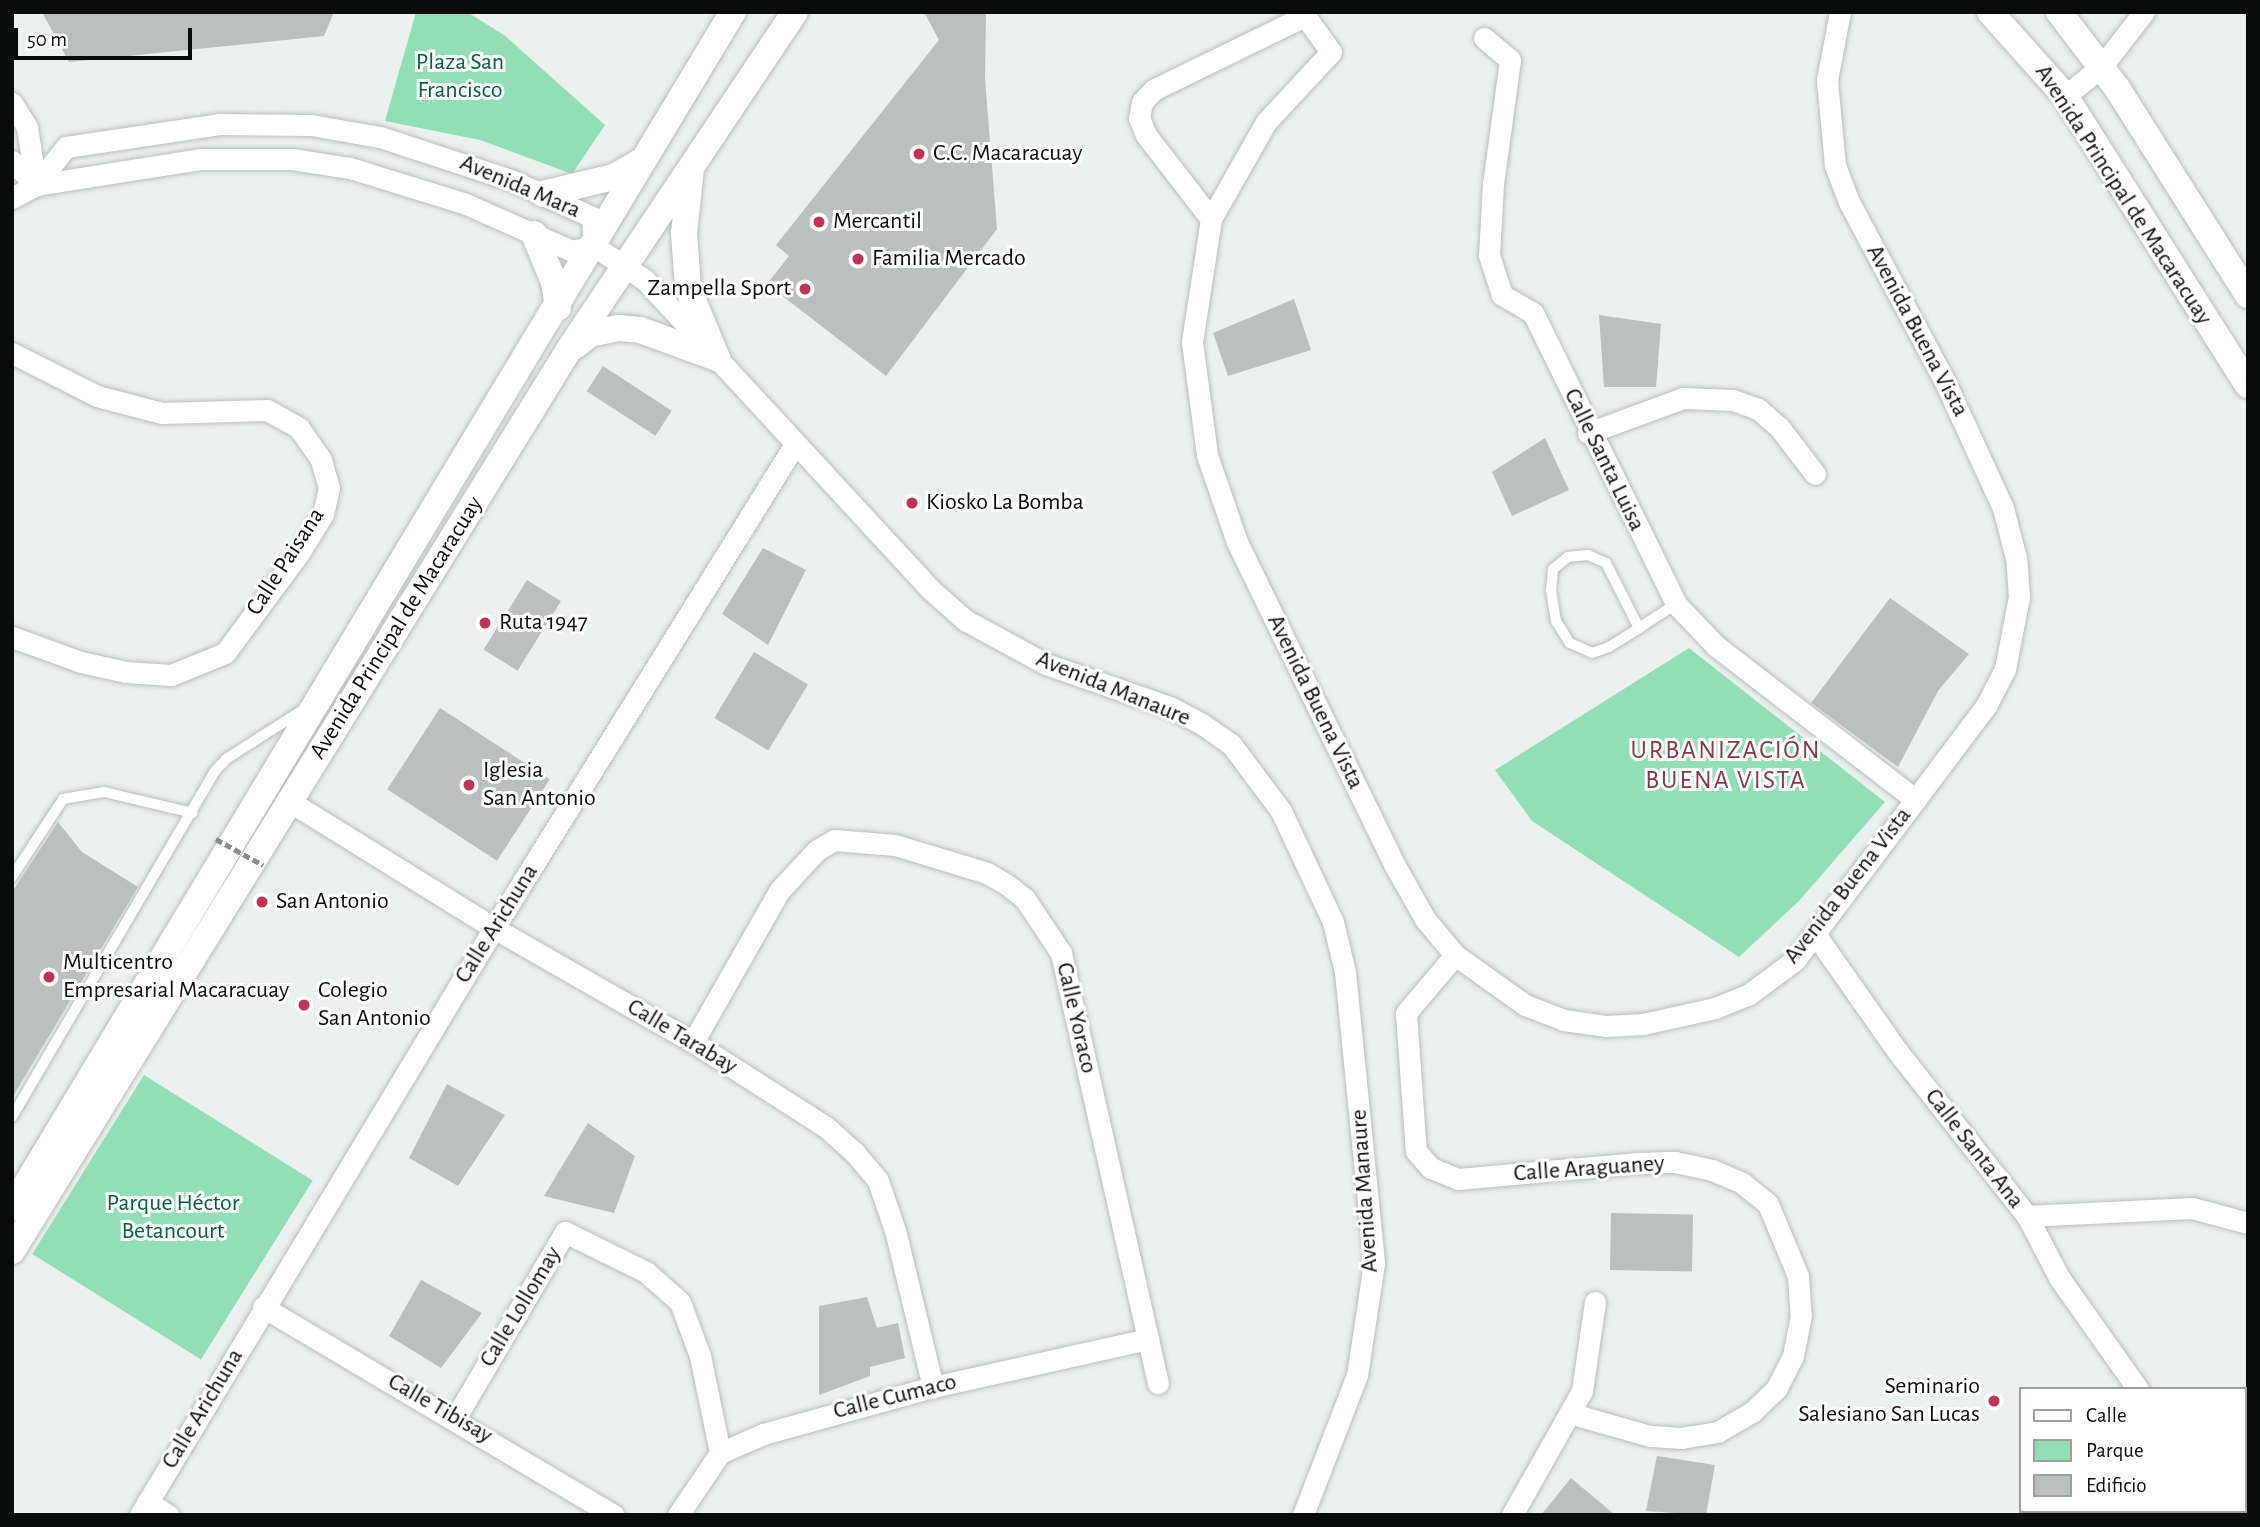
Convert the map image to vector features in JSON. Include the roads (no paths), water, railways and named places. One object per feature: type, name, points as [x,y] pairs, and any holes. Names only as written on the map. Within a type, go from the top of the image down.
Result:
[{"type":"street","name":"Avenida Principal de Macaracuay","points":[[12,1208],[558,308],[733,12]]},
{"type":"street","name":"Avenida Principal de Macaracuay","points":[[12,1251],[568,351],[795,12]]},
{"type":"street","name":"Avenida Buena Vista","points":[[1211,219],[1146,135],[1139,118],[1142,102],[1153,90],[1305,16],[1331,52],[1266,122],[1211,219],[1192,342],[1207,455],[1237,542],[1316,706],[1425,919],[1455,955],[1525,1005],[1564,1020],[1617,1026],[1678,1019],[1748,995],[1795,960],[1986,706],[2005,669],[2019,597],[2016,558],[2003,508],[1975,444],[1849,202],[1835,165],[1827,80],[1840,12]]},
{"type":"street","name":"Avenida Principal de Macaracuay","points":[[1990,12],[2065,96],[2248,385]]},
{"type":"street","name":"Avenida Principal de Macaracuay","points":[[2059,12],[2101,67],[2248,295]]},
{"type":"street","points":[[2065,96],[2101,67],[2144,12]]},
{"type":"street","name":"Calle Santa Luisa","points":[[1484,38],[1510,60],[1493,184],[1489,255],[1502,295],[1533,313],[1588,433],[1676,604],[1727,655],[1916,800]]},
{"type":"street","points":[[12,103],[27,127],[36,186]]},
{"type":"street","name":"Avenida Mara","points":[[12,198],[36,186],[200,159],[292,159],[350,168],[429,192],[572,251],[594,246],[592,217],[486,170],[380,137],[267,122],[174,128],[66,147],[36,186]]},
{"type":"street","points":[[543,194],[614,177],[644,160]]},
{"type":"street","points":[[12,161],[36,186]]},
{"type":"street","points":[[691,166],[684,233],[688,288],[717,359]]},
{"type":"street","points":[[534,234],[554,282],[558,308]]},
{"type":"street","name":"Avenida Manaure","points":[[594,246],[645,280],[930,589],[965,620],[1046,664],[1172,708],[1202,724],[1231,744],[1281,811],[1333,922],[1345,972],[1374,1263],[1357,1375],[1303,1515]]},
{"type":"street","points":[[568,351],[590,334],[619,328],[640,330],[717,359]]},
{"type":"street","name":"Calle Paisana","points":[[12,353],[97,396],[150,410],[267,410],[299,428],[321,460],[329,488],[323,513],[299,553],[225,653],[171,675],[138,673],[81,663],[12,637]]},
{"type":"street","points":[[1588,433],[1683,398],[1733,400],[1758,409],[1779,427],[1815,474]]},
{"type":"street","name":"Calle Arichuna","points":[[144,1509],[263,1307],[494,928],[795,444]]},
{"type":"street","name":"Calle Tarabay","points":[[289,801],[494,928],[693,1042],[827,1127],[854,1152],[878,1181],[895,1230],[933,1387]]},
{"type":"street","name":"Calle Yoraco","points":[[693,1042],[779,891],[817,850],[834,840],[895,845],[987,873],[1006,884],[1031,907],[1061,953],[1158,1383]]},
{"type":"street","name":"Calle Santa Ana","points":[[1815,934],[1898,1052],[2027,1216],[2192,1208],[2248,1223]]},
{"type":"street","name":"Calle Araguaney","points":[[1455,955],[1406,1013],[1416,1151],[1431,1168],[1458,1179],[1638,1163],[1675,1162],[1712,1170],[1742,1183],[1768,1204],[1798,1276],[1801,1315],[1793,1356],[1777,1388],[1752,1412],[1718,1432],[1681,1438],[1650,1436],[1572,1414]]},
{"type":"street","points":[[2027,1216],[2060,1279],[2137,1387]]},
{"type":"street","name":"Calle Lollomay","points":[[456,1417],[565,1232],[646,1272],[680,1302],[700,1356],[720,1453]]},
{"type":"street","points":[[1512,1515],[1555,1434],[1572,1414],[1581,1391],[1595,1302]]},
{"type":"street","name":"Calle Tibisay","points":[[263,1307],[456,1417],[614,1515]]},
{"type":"street","name":"Calle Cumaco","points":[[720,1453],[829,1413],[1148,1339]]},
{"type":"street","points":[[678,1515],[720,1453]]},
{"type":"street","points":[[144,1509],[168,1515]]},
{"type":"lane","points":[[1639,628],[1606,563],[1588,555],[1568,557],[1553,569],[1551,590],[1556,621],[1570,643],[1591,653],[1639,628],[1676,604]]},
{"type":"lane","points":[[12,1117],[226,759],[318,700]]},
{"type":"lane","points":[[12,877],[63,799],[104,792],[193,813]]},
{"type":"place","name":"C.C. Macaracuay","points":[[919,154]]},
{"type":"place","name":"Mercantil","points":[[819,222]]},
{"type":"place","name":"Familia Mercado","points":[[858,259]]},
{"type":"place","name":"Zampella Sport","points":[[805,289]]},
{"type":"place","name":"Kiosko La Bomba","points":[[912,503]]},
{"type":"place","name":"Ruta 1947","points":[[485,623]]},
{"type":"place","name":"Iglesia San Antonio","points":[[469,785]]},
{"type":"place","name":"San Antonio","points":[[262,902]]},
{"type":"place","name":"Multicentro Empresarial Macaracuay","points":[[49,977]]},
{"type":"place","name":"Colegio San Antonio","points":[[304,1005]]},
{"type":"place","name":"Seminario Salesiano San Lucas","points":[[1994,1401]]},
{"type":"district","name":"URBANIZACIÓN BUENA VISTA","points":[[1726,766]]},
{"type":"park label","name":"Plaza San Francisco","points":[[460,77]]},
{"type":"park label","name":"Parque Héctor Betancourt","points":[[173,1218]]}]
